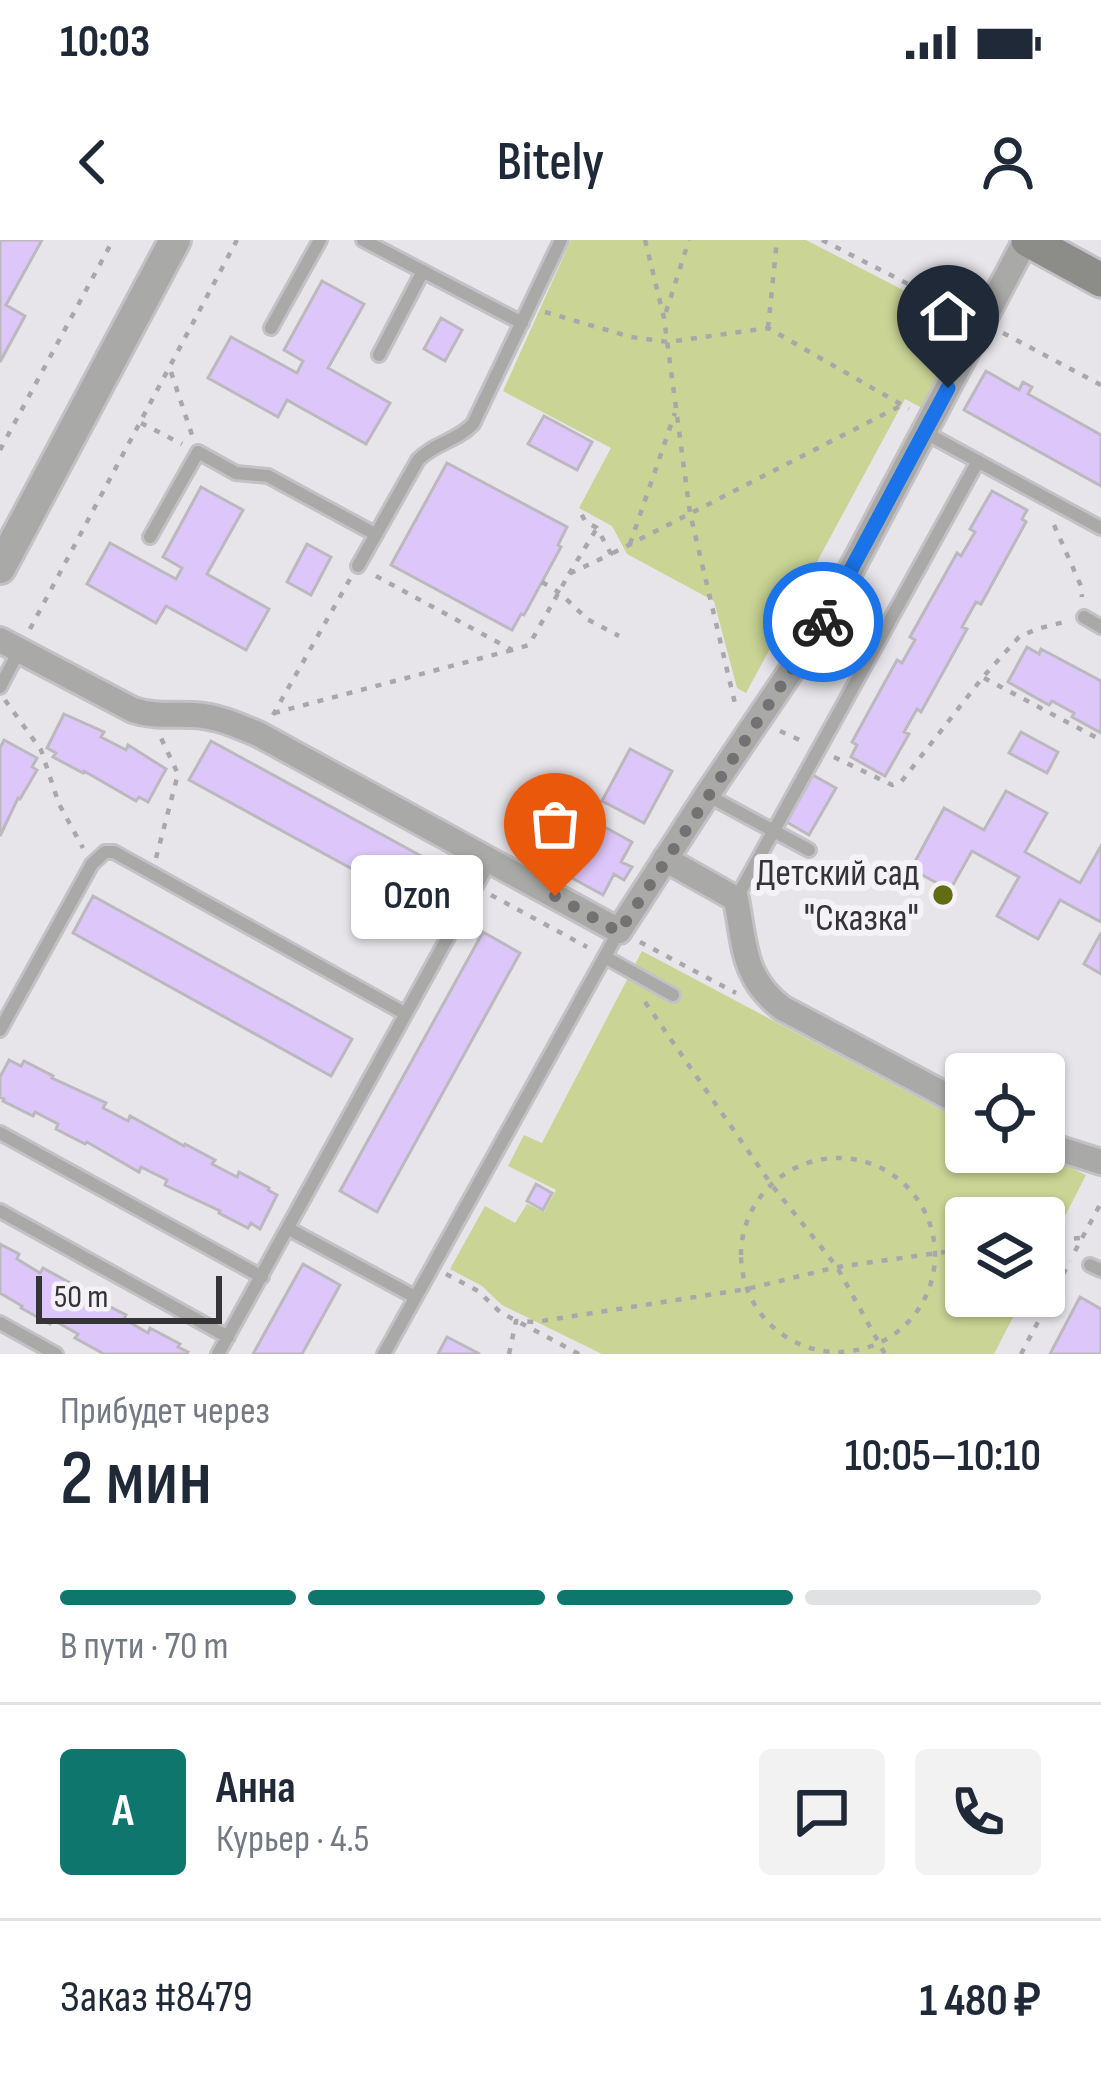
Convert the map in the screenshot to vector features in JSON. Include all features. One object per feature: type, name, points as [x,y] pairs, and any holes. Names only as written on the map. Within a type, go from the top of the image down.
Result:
[{"type":"main road","points":[[1027,240],[1101,280]]},
{"type":"street","points":[[0,568],[175,240]]},
{"type":"street","points":[[17,640],[133,710],[151,716],[190,715],[267,724],[491,861],[619,932],[707,795],[747,714],[820,628],[1027,240]]},
{"type":"street","points":[[665,859],[736,899],[749,966],[765,995],[945,1095]]},
{"type":"street","points":[[1065,1148],[1098,1155]]},
{"type":"lane","points":[[271,328],[320,240]]},
{"type":"lane","points":[[363,240],[522,323]]},
{"type":"lane","points":[[358,566],[418,460],[428,450],[462,436],[473,424],[561,240]]},
{"type":"lane","points":[[379,355],[423,271]]},
{"type":"lane","points":[[924,432],[1101,528]]},
{"type":"lane","points":[[149,537],[198,452],[236,473],[268,476],[375,534]]},
{"type":"lane","points":[[736,899],[978,461]]},
{"type":"lane","points":[[1084,616],[1101,627]]},
{"type":"lane","points":[[0,686],[17,640]]},
{"type":"lane","points":[[707,795],[809,850]]},
{"type":"lane","points":[[0,1030],[92,864],[105,852],[404,1013]]},
{"type":"lane","points":[[218,1354],[491,861]]},
{"type":"lane","points":[[384,1354],[619,932]]},
{"type":"lane","points":[[605,957],[673,995]]},
{"type":"lane","points":[[0,1133],[262,1276]]},
{"type":"lane","points":[[0,1211],[228,1337]]},
{"type":"lane","points":[[289,1229],[415,1298]]},
{"type":"lane","points":[[0,1323],[56,1354]]},
{"type":"path","points":[[0,450],[113,240]]},
{"type":"path","points":[[17,640],[141,423],[237,240]]},
{"type":"path","points":[[645,240],[668,342],[690,513],[747,714],[892,785],[901,782],[1019,637],[1084,616],[1081,586],[1040,494]]},
{"type":"path","points":[[664,318],[689,240]]},
{"type":"path","points":[[768,328],[777,240]]},
{"type":"path","points":[[822,240],[1101,385]]},
{"type":"path","points":[[529,308],[631,337],[668,342],[768,328],[902,405],[569,574]]},
{"type":"path","points":[[170,370],[198,452]]},
{"type":"path","points":[[630,544],[676,411]]},
{"type":"path","points":[[141,423],[198,452]]},
{"type":"path","points":[[581,513],[597,528],[611,554]]},
{"type":"path","points":[[267,724],[529,645],[597,528]]},
{"type":"path","points":[[267,724],[358,566],[512,650]]},
{"type":"path","points":[[542,582],[587,619],[619,636]]},
{"type":"path","points":[[983,677],[1101,740]]},
{"type":"path","points":[[0,696],[41,750],[59,804],[92,864]]},
{"type":"path","points":[[151,716],[178,773],[153,874]]},
{"type":"path","points":[[476,886],[605,957]]},
{"type":"path","points":[[620,966],[771,1184],[838,1267],[885,1354]]},
{"type":"path","points":[[823,1158],[858,1158],[890,1172],[916,1195],[932,1226],[935,1252],[930,1287],[915,1315],[892,1336],[864,1349],[838,1353],[788,1339],[768,1323],[747,1289],[740,1248],[747,1218],[771,1184],[790,1169],[823,1158]]},
{"type":"path","points":[[1021,1354],[1101,1203]]},
{"type":"path","points":[[1065,1239],[1083,1238]]},
{"type":"path","points":[[516,1321],[747,1289],[838,1267],[945,1251]]},
{"type":"path","points":[[433,1268],[478,1291],[500,1312],[579,1354]]},
{"type":"path","points":[[509,1354],[516,1321]]},
{"type":"green space","points":[[571,240],[806,240],[967,323],[922,408],[905,399],[746,693],[737,688],[714,601],[627,554],[612,526],[579,508],[611,448],[503,391]]},
{"type":"green space","points":[[642,951],[945,1112],[945,1173],[1065,1173],[1065,1165],[1086,1175],[1065,1216],[1065,1197],[945,1197],[945,1317],[1013,1317],[994,1354],[602,1354],[502,1305],[482,1286],[450,1269],[485,1206],[515,1223],[527,1204],[544,1212],[556,1190],[508,1166],[524,1135],[542,1143]]},
{"type":"building","points":[[0,240],[42,240],[6,305],[25,316],[0,362]]},
{"type":"building","points":[[322,281],[364,304],[328,368],[390,403],[366,444],[287,400],[278,417],[208,378],[231,337],[297,373],[303,361],[284,350]]},
{"type":"building","points":[[441,318],[462,330],[445,361],[424,349]]},
{"type":"building","points":[[986,371],[1019,390],[1023,382],[1032,387],[1028,394],[1101,435],[1101,486],[964,410]]},
{"type":"building","points":[[544,416],[592,442],[577,470],[528,444]]},
{"type":"building","points":[[447,463],[567,527],[561,547],[512,630],[391,565]]},
{"type":"building","points":[[201,487],[243,510],[207,574],[269,609],[246,650],[166,606],[156,623],[87,584],[110,543],[176,579],[182,568],[163,557]]},
{"type":"building","points":[[992,491],[1027,510],[1022,519],[1026,522],[981,604],[976,602],[962,627],[967,629],[921,712],[917,709],[904,732],[909,734],[885,776],[851,757],[857,745],[852,742],[897,660],[902,663],[915,640],[910,637],[957,553],[961,556],[975,532],[970,529]]},
{"type":"building","points":[[307,544],[331,557],[311,595],[287,582]]},
{"type":"building","points":[[1027,647],[1039,654],[1041,649],[1101,681],[1101,733],[1072,717],[1074,713],[1008,682]]},
{"type":"building","points":[[64,714],[166,769],[148,802],[139,797],[136,801],[53,757],[56,753],[47,748]]},
{"type":"building","points":[[1021,732],[1058,752],[1047,773],[1009,753]]},
{"type":"building","points":[[4,740],[37,758],[32,767],[37,770],[0,836],[0,748]]},
{"type":"building","points":[[211,741],[465,880],[444,919],[189,780]]},
{"type":"building","points":[[630,749],[672,771],[644,823],[602,801]]},
{"type":"building","points":[[811,774],[836,788],[809,835],[785,821]]},
{"type":"building","points":[[1006,791],[1047,813],[1025,852],[1080,883],[1101,846],[1101,922],[1060,900],[1038,939],[997,916],[1019,877],[972,851],[950,890],[911,869],[944,808],[984,830]]},
{"type":"building","points":[[590,819],[632,842],[621,862],[632,867],[624,880],[614,874],[603,895],[561,872]]},
{"type":"building","points":[[93,896],[352,1039],[331,1076],[73,933]]},
{"type":"building","points":[[483,932],[520,953],[377,1212],[340,1191]]},
{"type":"building","points":[[1101,933],[1101,974],[1084,964]]},
{"type":"building","points":[[9,1060],[21,1066],[24,1061],[106,1103],[103,1108],[128,1121],[130,1116],[215,1160],[212,1164],[237,1177],[239,1172],[269,1188],[277,1195],[260,1229],[251,1223],[248,1228],[165,1185],[167,1180],[141,1167],[139,1172],[56,1129],[58,1124],[3,1101],[0,1077]]},
{"type":"building","points":[[536,1184],[552,1193],[543,1210],[527,1201]]},
{"type":"building","points":[[0,1244],[40,1273],[43,1268],[72,1284],[148,1333],[150,1328],[180,1344],[187,1354],[104,1354],[53,1320],[50,1324],[21,1308],[0,1293]]},
{"type":"building","points":[[303,1264],[340,1285],[302,1354],[253,1354]]},
{"type":"building","points":[[1080,1297],[1101,1309],[1101,1354],[1050,1354]]},
{"type":"building","points":[[447,1337],[480,1354],[438,1354]]},
{"type":"way so far","points":[[555,896],[619,932],[823,622]]},
{"type":"place","name":"Детский сад \"Сказка\"","points":[[943,895]]},
{"type":"place","name":"Ozon","points":[[555,896]]},
{"type":"route","points":[[823,622],[948,388]]}]
